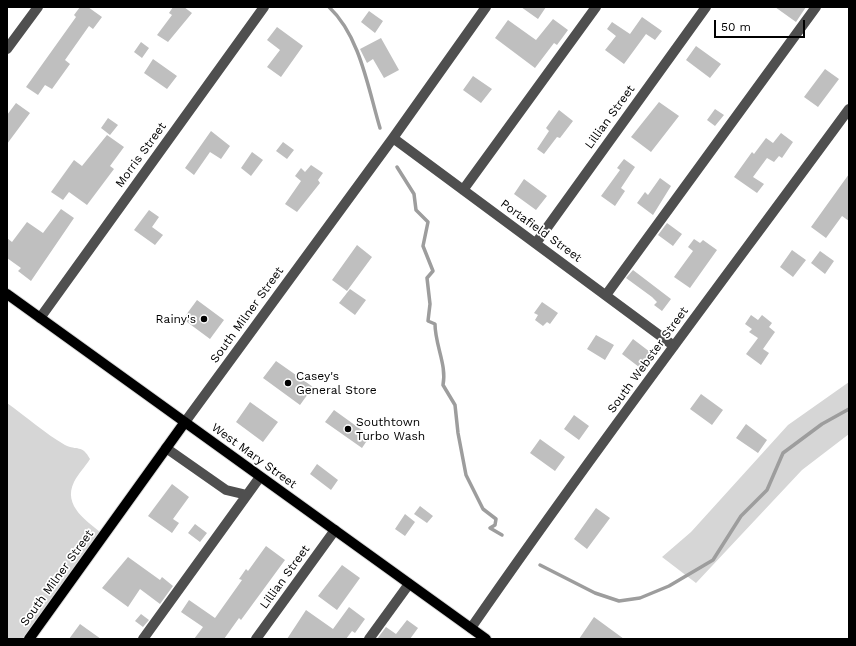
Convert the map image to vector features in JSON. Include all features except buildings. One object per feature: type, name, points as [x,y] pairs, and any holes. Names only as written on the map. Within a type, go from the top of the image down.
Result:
[{"type":"main road","name":"West Mary Street","points":[[7,294],[483,638]]},
{"type":"main road","name":"South Milner Street","points":[[29,639],[185,422]]},
{"type":"street","points":[[7,49],[38,7]]},
{"type":"street","name":"Morris Street","points":[[40,318],[264,7]]},
{"type":"street","name":"South Milner Street","points":[[185,422],[393,138],[486,7]]},
{"type":"street","points":[[463,190],[596,7]]},
{"type":"street","name":"Lillian Street","points":[[536,243],[706,7]]},
{"type":"street","points":[[606,295],[816,7]]},
{"type":"street","name":"South Webster Street","points":[[471,628],[508,574],[674,346],[849,109]]},
{"type":"street","name":"Portafield Street","points":[[393,138],[674,346]]},
{"type":"street","points":[[166,448],[226,490],[247,495]]},
{"type":"street","points":[[144,639],[260,476]]},
{"type":"street","name":"Lillian Street","points":[[256,639],[335,530]]},
{"type":"street","points":[[369,639],[409,584]]},
{"type":"shaded area","points":[[849,382],[849,434],[802,470],[696,583],[662,557],[691,532],[788,425]]},
{"type":"shaded area","points":[[7,403],[58,441],[69,447],[82,450],[87,454],[90,459],[74,482],[71,491],[71,499],[78,513],[104,535],[29,639],[7,639]]},
{"type":"waterway","points":[[329,7],[340,19],[356,47],[362,63],[380,128]]},
{"type":"waterway","points":[[397,167],[414,194],[416,210],[428,222],[423,246],[433,271],[427,278],[430,304],[428,321],[435,324],[444,377],[443,385],[455,405],[458,433],[466,475],[483,509],[496,519],[495,525],[490,528],[502,535]]},
{"type":"waterway","points":[[540,565],[595,593],[619,601],[640,598],[669,586],[713,560],[741,516],[767,490],[783,453],[822,424],[849,409]]},
{"type":"place","name":"Rainy's","points":[[204,319]]},
{"type":"place","name":"Casey's General Store","points":[[288,383]]},
{"type":"place","name":"Southtown Turbo Wash","points":[[348,429]]}]
